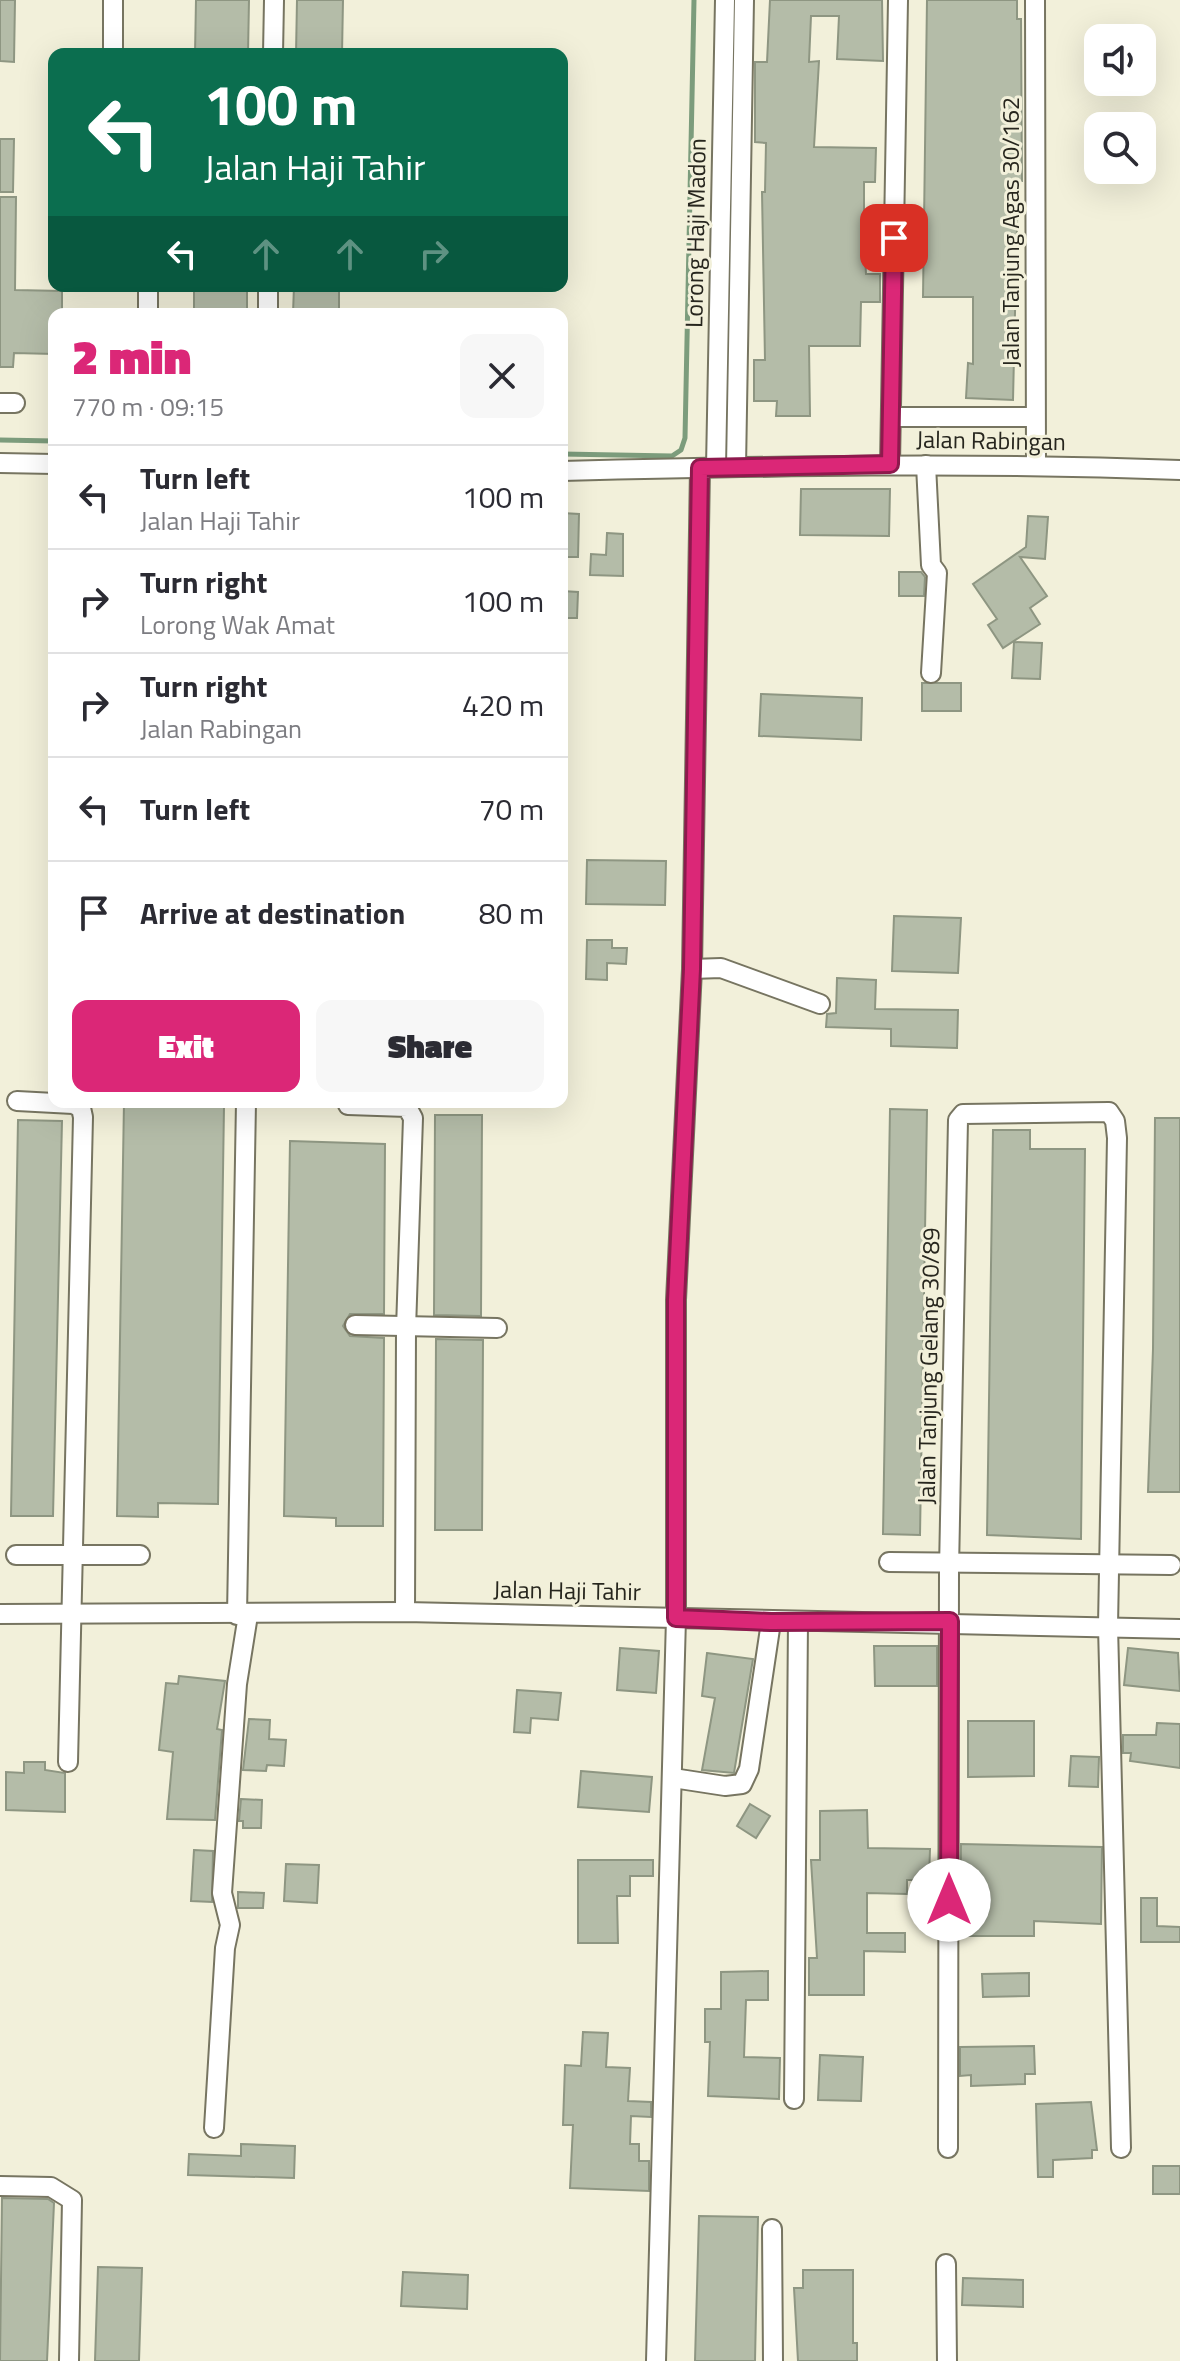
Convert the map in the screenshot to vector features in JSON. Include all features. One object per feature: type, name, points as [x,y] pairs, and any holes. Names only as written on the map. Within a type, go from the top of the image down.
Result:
[{"type":"street","points":[[113,0],[113,48]]},
{"type":"street","points":[[273,48],[274,0]]},
{"type":"street","name":"Lorong Haji Madon","points":[[656,2361],[673,1778],[676,1300],[692,969],[725,0]]},
{"type":"street","points":[[736,467],[744,0]]},
{"type":"street","points":[[890,464],[898,0]]},
{"type":"street","name":"Jalan Tanjung Agas 30/162","points":[[1035,0],[1036,464]]},
{"type":"street","points":[[891,417],[1035,417]]},
{"type":"street","points":[[0,463],[48,464]]},
{"type":"street","name":"Jalan Rabingan","points":[[568,471],[890,464],[1036,464],[1180,470]]},
{"type":"street","points":[[926,465],[931,565],[937,573],[931,673]]},
{"type":"street","points":[[692,969],[721,968],[782,987],[820,1004]]},
{"type":"street","points":[[17,1101],[48,1103]]},
{"type":"street","points":[[68,1762],[81,1108]]},
{"type":"street","points":[[214,2128],[225,1948],[230,1925],[222,1893],[243,1615],[246,1108]]},
{"type":"street","points":[[405,1612],[406,1329],[413,1118],[408,1108]]},
{"type":"street","name":"Jalan Tanjung Gelang 30/89","points":[[948,2148],[949,1563],[957,1128],[963,1114],[1109,1112],[1115,1121],[1109,1563]]},
{"type":"street","points":[[355,1325],[406,1329],[497,1328]]},
{"type":"street","points":[[16,1555],[140,1555]]},
{"type":"street","points":[[889,1562],[1171,1565]]},
{"type":"street","points":[[1109,1563],[1121,2148]]},
{"type":"street","name":"Jalan Haji Tahir","points":[[0,1614],[405,1612],[771,1622],[950,1621],[1180,1629]]},
{"type":"street","points":[[794,2099],[798,1621]]},
{"type":"street","points":[[673,1778],[725,1786],[742,1784],[749,1769],[771,1622]]},
{"type":"street","points":[[0,2186],[51,2187],[72,2200],[69,2361]]},
{"type":"street","points":[[772,2229],[773,2361]]},
{"type":"street","points":[[946,2264],[947,2361]]},
{"type":"building","points":[[0,0],[15,0],[14,62],[0,61]]},
{"type":"building","points":[[196,0],[249,0],[248,48],[195,48]]},
{"type":"building","points":[[297,0],[343,0],[342,48],[296,48]]},
{"type":"building","points":[[770,0],[882,0],[883,61],[837,59],[839,16],[811,16],[809,62],[819,61],[814,147],[876,148],[875,182],[864,182],[864,235],[866,274],[880,274],[880,302],[861,302],[860,346],[809,346],[810,416],[776,416],[777,401],[754,401],[754,360],[765,360],[762,192],[765,192],[766,143],[755,142],[755,62],[767,62]]},
{"type":"building","points":[[927,0],[1017,0],[1017,19],[1021,19],[1022,181],[1018,181],[1013,400],[966,398],[968,363],[973,364],[973,297],[923,297]]},
{"type":"building","points":[[0,139],[14,139],[13,192],[0,192]]},
{"type":"building","points":[[0,197],[16,197],[15,290],[62,292],[62,308],[48,308],[48,354],[14,353],[13,367],[0,367]]},
{"type":"building","points":[[194,292],[247,292],[247,308],[194,308]]},
{"type":"building","points":[[294,292],[339,292],[339,308],[293,308]]},
{"type":"building","points":[[801,489],[890,489],[889,536],[800,535]]},
{"type":"building","points":[[568,513],[579,514],[578,557],[568,557]]},
{"type":"building","points":[[1028,516],[1048,517],[1045,559],[1020,557],[1047,596],[1030,608],[1040,624],[1003,648],[988,625],[997,619],[973,584],[1026,547]]},
{"type":"building","points":[[607,533],[623,534],[623,576],[590,575],[591,554],[606,555]]},
{"type":"building","points":[[899,572],[921,572],[925,577],[924,596],[899,596]]},
{"type":"building","points":[[568,591],[578,592],[577,618],[568,618]]},
{"type":"building","points":[[1014,642],[1042,643],[1040,679],[1012,678]]},
{"type":"building","points":[[922,683],[961,683],[961,711],[922,711]]},
{"type":"building","points":[[761,694],[862,698],[861,740],[759,736]]},
{"type":"building","points":[[587,860],[666,861],[665,905],[586,904]]},
{"type":"building","points":[[894,916],[961,918],[958,973],[892,971]]},
{"type":"building","points":[[587,940],[612,940],[612,948],[627,948],[626,964],[607,963],[607,980],[586,979]]},
{"type":"building","points":[[837,978],[876,980],[875,1009],[958,1010],[957,1048],[891,1046],[891,1029],[826,1027],[827,1014],[836,1013]]},
{"type":"building","points":[[124,1108],[224,1108],[218,1504],[158,1503],[158,1517],[117,1516]]},
{"type":"building","points":[[890,1109],[927,1110],[920,1535],[883,1534]]},
{"type":"building","points":[[435,1115],[482,1115],[481,1316],[434,1315]]},
{"type":"building","points":[[1155,1118],[1180,1118],[1180,1492],[1148,1492]]},
{"type":"building","points":[[18,1120],[62,1121],[53,1516],[11,1516]]},
{"type":"building","points":[[993,1130],[1030,1130],[1030,1149],[1085,1149],[1081,1539],[987,1535]]},
{"type":"building","points":[[290,1141],[385,1144],[384,1314],[350,1314],[343,1326],[350,1336],[384,1338],[383,1526],[336,1526],[336,1518],[284,1516]]},
{"type":"building","points":[[436,1339],[483,1340],[482,1530],[435,1530]]},
{"type":"building","points":[[874,1646],[937,1646],[937,1686],[875,1686]]},
{"type":"building","points":[[620,1648],[659,1651],[656,1693],[617,1690]]},
{"type":"building","points":[[1128,1648],[1178,1653],[1180,1691],[1124,1685]]},
{"type":"building","points":[[707,1653],[753,1659],[734,1773],[702,1770],[715,1698],[702,1696]]},
{"type":"building","points":[[179,1676],[225,1681],[217,1729],[222,1730],[215,1820],[167,1819],[173,1752],[159,1750],[166,1683],[178,1684]]},
{"type":"building","points":[[517,1690],[561,1693],[558,1720],[531,1718],[530,1733],[514,1732]]},
{"type":"building","points":[[249,1719],[270,1720],[269,1739],[286,1740],[284,1766],[267,1765],[266,1771],[243,1770]]},
{"type":"building","points":[[968,1721],[1034,1721],[1034,1776],[968,1777]]},
{"type":"building","points":[[1157,1723],[1180,1724],[1180,1768],[1130,1761],[1131,1753],[1123,1753],[1123,1735],[1156,1735]]},
{"type":"building","points":[[1071,1756],[1099,1757],[1098,1787],[1069,1786]]},
{"type":"building","points":[[24,1762],[45,1762],[45,1770],[65,1773],[65,1812],[6,1810],[6,1772],[24,1773]]},
{"type":"building","points":[[581,1771],[652,1777],[649,1812],[578,1807]]},
{"type":"building","points":[[241,1799],[262,1800],[261,1828],[243,1828],[243,1821],[239,1821]]},
{"type":"building","points":[[750,1804],[770,1816],[756,1838],[737,1826]]},
{"type":"building","points":[[867,1810],[868,1848],[930,1849],[929,1880],[907,1880],[907,1894],[867,1893],[867,1933],[905,1933],[905,1952],[864,1951],[864,1995],[809,1995],[809,1958],[817,1958],[811,1860],[820,1860],[820,1811]]},
{"type":"building","points":[[961,1844],[1102,1847],[1101,1924],[1034,1921],[1034,1936],[960,1936]]},
{"type":"building","points":[[194,1850],[213,1851],[212,1902],[191,1901]]},
{"type":"building","points":[[578,1860],[653,1860],[653,1876],[630,1876],[630,1896],[617,1896],[618,1943],[578,1943]]},
{"type":"building","points":[[286,1864],[319,1865],[317,1903],[284,1901]]},
{"type":"building","points":[[238,1892],[264,1893],[263,1908],[238,1908]]},
{"type":"building","points":[[1141,1898],[1157,1898],[1157,1926],[1180,1927],[1180,1942],[1141,1942]]},
{"type":"building","points":[[768,1971],[768,2000],[746,2000],[744,2057],[780,2058],[779,2099],[708,2096],[710,2042],[705,2042],[705,2009],[721,2009],[721,1972]]},
{"type":"building","points":[[1029,1973],[1029,1996],[983,1997],[982,1974]]},
{"type":"building","points":[[583,2032],[608,2033],[606,2067],[630,2068],[628,2101],[651,2102],[651,2117],[631,2116],[630,2144],[639,2144],[639,2161],[649,2161],[649,2191],[570,2188],[573,2125],[563,2125],[565,2065],[581,2066]]},
{"type":"building","points":[[1034,2046],[1035,2074],[1025,2074],[1025,2084],[971,2086],[971,2075],[960,2076],[960,2047]]},
{"type":"building","points":[[820,2055],[863,2057],[861,2101],[818,2100]]},
{"type":"building","points":[[1091,2102],[1097,2150],[1092,2150],[1092,2158],[1053,2160],[1053,2177],[1038,2177],[1036,2104]]},
{"type":"building","points":[[241,2144],[295,2146],[294,2178],[188,2175],[189,2154],[241,2156]]},
{"type":"building","points":[[1153,2166],[1180,2166],[1180,2194],[1153,2194]]},
{"type":"building","points":[[2,2198],[48,2199],[54,2203],[47,2361],[0,2361]]},
{"type":"building","points":[[699,2216],[758,2217],[755,2361],[695,2361]]},
{"type":"building","points":[[98,2267],[142,2268],[139,2361],[95,2361]]},
{"type":"building","points":[[803,2270],[853,2270],[853,2343],[857,2343],[857,2361],[798,2361],[794,2288],[803,2288]]},
{"type":"building","points":[[403,2272],[468,2275],[467,2309],[401,2306]]},
{"type":"building","points":[[963,2278],[1023,2280],[1023,2307],[962,2305]]},
{"type":"waterway","points":[[568,454],[672,456],[681,450],[685,438],[694,0]]},
{"type":"waterway","points":[[0,440],[48,441]]},
{"type":"route","points":[[894,238],[890,464],[700,468],[692,969],[676,1300],[676,1618],[771,1622],[950,1621],[949,1900]]}]
